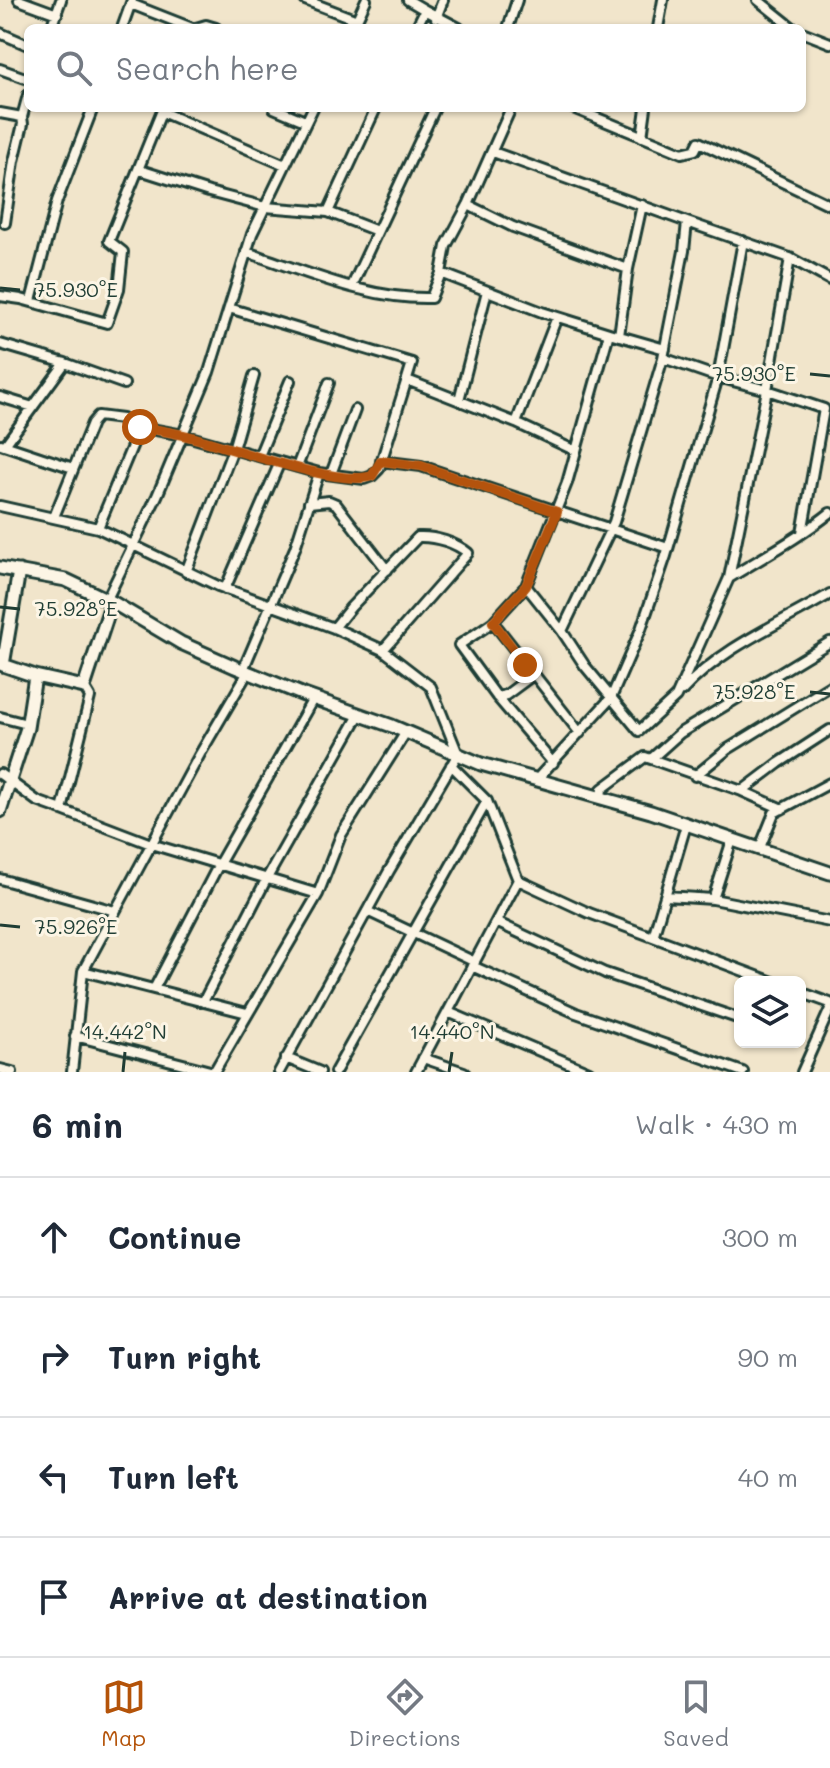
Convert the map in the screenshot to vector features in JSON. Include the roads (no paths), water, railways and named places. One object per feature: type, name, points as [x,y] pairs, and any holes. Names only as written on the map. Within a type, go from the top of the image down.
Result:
[{"type":"street","points":[[19,0],[57,14]]},
{"type":"street","points":[[53,24],[61,0]]},
{"type":"street","points":[[305,0],[355,24],[366,0]]},
{"type":"street","points":[[408,0],[450,24]]},
{"type":"street","points":[[436,18],[443,0]]},
{"type":"street","points":[[509,24],[517,0]]},
{"type":"street","points":[[659,24],[663,0]]},
{"type":"street","points":[[758,0],[788,24]]},
{"type":"street","points":[[124,24],[132,2],[184,24]]},
{"type":"street","points":[[418,24],[425,10]]},
{"type":"street","points":[[0,33],[24,43]]},
{"type":"street","points":[[806,34],[830,43]]},
{"type":"street","points":[[0,69],[24,78]]},
{"type":"street","points":[[5,223],[24,110]]},
{"type":"street","points":[[31,301],[57,201],[91,112]]},
{"type":"street","points":[[0,296],[31,301],[107,323],[119,289],[123,252],[109,241],[162,112]]},
{"type":"street","points":[[167,112],[285,165]]},
{"type":"street","points":[[284,112],[305,121]]},
{"type":"street","points":[[84,687],[110,600],[209,372],[246,252],[311,112]]},
{"type":"street","points":[[328,212],[374,112]]},
{"type":"street","points":[[352,286],[433,112]]},
{"type":"street","points":[[246,252],[383,295],[431,298],[441,273],[446,246],[509,112]]},
{"type":"street","points":[[583,112],[682,153],[695,150],[699,142],[830,205]]},
{"type":"street","points":[[642,137],[645,112]]},
{"type":"street","points":[[0,113],[22,117]]},
{"type":"street","points":[[493,152],[790,258],[830,280]]},
{"type":"street","points":[[140,170],[265,207],[328,212],[377,231]]},
{"type":"street","points":[[468,205],[513,227],[628,269]]},
{"type":"street","points":[[553,763],[497,697],[459,645],[493,622],[526,586],[557,512],[614,335],[642,205]]},
{"type":"street","points":[[562,631],[610,530],[631,472],[664,353],[687,222]]},
{"type":"street","points":[[537,779],[611,698],[641,629],[718,377],[743,241]]},
{"type":"street","points":[[676,697],[729,578],[790,258]]},
{"type":"street","points":[[441,273],[664,353],[718,377],[827,410],[802,533]]},
{"type":"street","points":[[459,400],[487,291]]},
{"type":"street","points":[[54,517],[92,423],[98,416],[122,419],[140,427],[183,435],[319,473],[364,479],[372,476],[381,461],[412,363],[229,308]]},
{"type":"street","points":[[516,423],[557,317]]},
{"type":"street","points":[[0,344],[124,384]]},
{"type":"street","points":[[65,363],[2,445],[73,468]]},
{"type":"street","points":[[186,572],[233,449],[254,376]]},
{"type":"street","points":[[407,380],[516,423],[576,451]]},
{"type":"street","points":[[259,456],[290,381]]},
{"type":"street","points":[[297,467],[329,383]]},
{"type":"street","points":[[0,397],[33,407]]},
{"type":"street","points":[[331,474],[355,410]]},
{"type":"street","points":[[98,528],[140,427]]},
{"type":"street","points":[[381,461],[421,466],[668,548]]},
{"type":"street","points":[[225,589],[280,462]]},
{"type":"street","points":[[72,1072],[83,971],[246,671],[295,548],[319,473]]},
{"type":"street","points":[[309,503],[329,501],[336,504],[387,570]]},
{"type":"street","points":[[0,506],[98,528],[225,589],[334,628],[383,650],[431,687],[454,760],[279,1072]]},
{"type":"street","points":[[729,578],[830,513]]},
{"type":"street","points":[[334,628],[418,537],[429,537],[468,553],[383,650]]},
{"type":"street","points":[[0,568],[66,580],[110,600],[181,643],[313,699],[406,732],[454,760],[487,801],[518,880],[589,913],[757,976]]},
{"type":"street","points":[[19,571],[2,664],[35,676],[84,687],[90,697],[62,810]]},
{"type":"street","points":[[526,586],[585,666],[639,731],[708,667],[830,594]]},
{"type":"street","points":[[493,622],[580,733]]},
{"type":"street","points":[[651,759],[680,733],[830,642]]},
{"type":"street","points":[[497,697],[506,695],[533,675]]},
{"type":"street","points":[[0,811],[5,778],[27,724],[35,676]]},
{"type":"street","points":[[695,776],[728,749],[830,686]]},
{"type":"street","points":[[154,989],[219,864],[313,699]]},
{"type":"street","points":[[203,1002],[267,878],[359,715]]},
{"type":"street","points":[[0,717],[27,724]]},
{"type":"street","points":[[742,791],[830,730]]},
{"type":"street","points":[[75,1036],[214,1072],[318,894],[341,835],[406,732]]},
{"type":"street","points":[[601,797],[602,789],[645,757],[742,791],[782,809]]},
{"type":"street","points":[[454,760],[481,764],[601,797],[830,873]]},
{"type":"street","points":[[5,778],[37,801],[151,844],[318,894]]},
{"type":"street","points":[[759,850],[774,813],[830,783]]},
{"type":"street","points":[[335,1072],[487,801]]},
{"type":"street","points":[[653,937],[686,825]]},
{"type":"street","points":[[713,899],[732,840]]},
{"type":"street","points":[[0,879],[115,911]]},
{"type":"street","points":[[416,1072],[518,880]]},
{"type":"street","points":[[666,896],[713,899],[830,922]]},
{"type":"street","points":[[367,911],[576,1013],[743,1072]]},
{"type":"street","points":[[496,922],[605,973],[734,1017]]},
{"type":"street","points":[[83,971],[247,1013]]},
{"type":"street","points":[[802,1072],[830,1006],[806,995]]},
{"type":"street","points":[[448,1012],[589,1072]]},
{"type":"street","points":[[806,1042],[812,1044]]},
{"type":"street","points":[[286,1058],[320,1072]]},
{"type":"street","points":[[423,1058],[464,1072]]},
{"type":"street","points":[[0,1069],[12,1072]]}]
